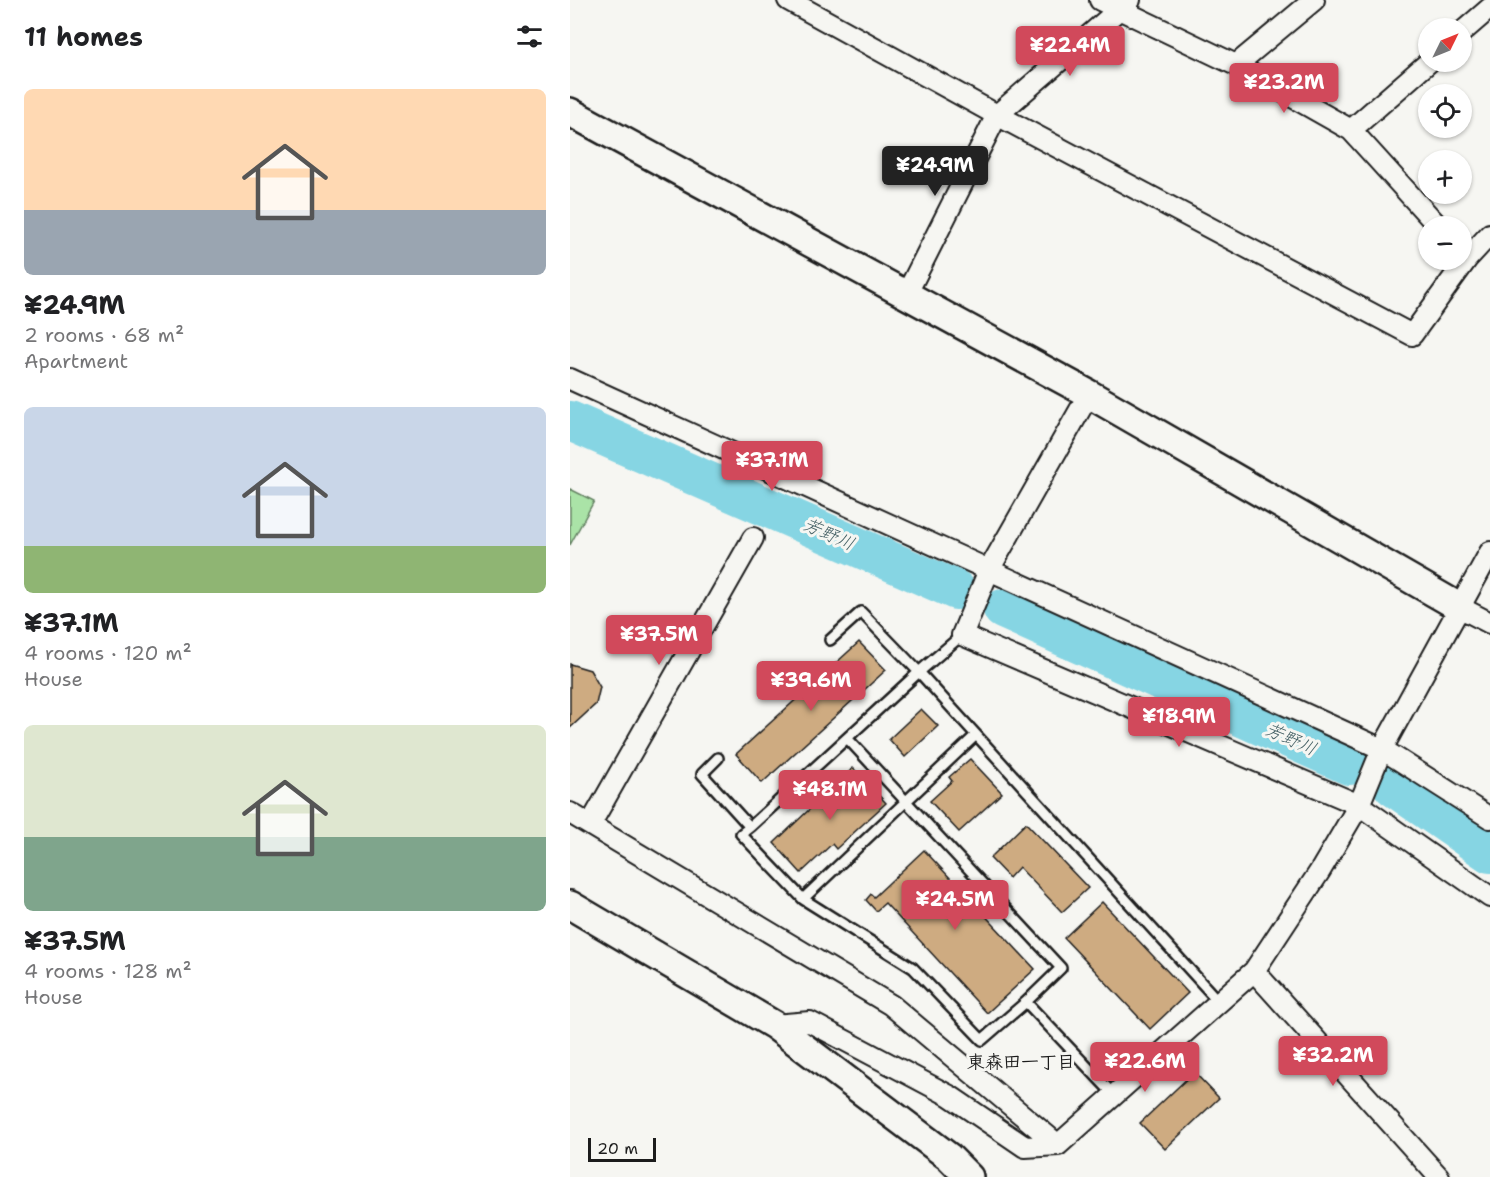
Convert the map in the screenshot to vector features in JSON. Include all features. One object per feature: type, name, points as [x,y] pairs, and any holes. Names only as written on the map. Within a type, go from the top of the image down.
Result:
[{"type":"street","points":[[788,0],[997,115],[1412,334],[1454,270]]},
{"type":"street","points":[[1100,0],[1124,5],[1351,130],[1429,216]]},
{"type":"street","points":[[1236,65],[1314,0]]},
{"type":"street","points":[[1472,22],[1489,4]]},
{"type":"street","points":[[906,295],[997,115],[1124,5]]},
{"type":"street","points":[[1351,130],[1418,72]]},
{"type":"street","points":[[570,112],[1089,394],[1490,623]]},
{"type":"street","points":[[1472,249],[1490,234]]},
{"type":"street","points":[[570,379],[1382,749],[1490,818]]},
{"type":"street","points":[[1089,394],[989,570],[962,635],[1359,805],[1490,897]]},
{"type":"street","points":[[590,825],[753,538]]},
{"type":"street","points":[[774,1025],[810,1022],[950,1096],[1025,1147],[1058,1146],[1254,971],[1320,871],[1359,805],[1382,749],[1490,552]]},
{"type":"street","points":[[570,813],[891,1005],[1058,1146]]},
{"type":"street","points":[[570,905],[774,1025],[949,1157],[969,1177]]},
{"type":"street","points":[[1254,971],[1439,1177]]},
{"type":"lane","points":[[830,640],[861,612],[919,672],[1219,1002]]},
{"type":"lane","points":[[847,738],[1061,968],[982,1041],[913,968],[803,898],[741,834],[919,672],[962,635]]},
{"type":"lane","points":[[803,898],[976,735]]},
{"type":"lane","points":[[718,758],[702,774],[750,827]]},
{"type":"lane","points":[[1026,1002],[1114,1095]]},
{"type":"green space","points":[[570,489],[594,501],[570,545]]},
{"type":"building","points":[[859,642],[886,670],[762,783],[736,754]]},
{"type":"building","points":[[570,664],[590,670],[600,687],[596,704],[570,728]]},
{"type":"building","points":[[921,709],[938,726],[905,757],[889,739]]},
{"type":"building","points":[[970,759],[1002,793],[959,832],[930,801],[952,781],[949,777]]},
{"type":"building","points":[[853,768],[886,803],[836,849],[832,844],[801,873],[774,843]]},
{"type":"building","points":[[1026,823],[1088,888],[1062,912],[1019,867],[1009,878],[990,858]]},
{"type":"building","points":[[924,850],[1035,969],[987,1013],[885,903],[876,911],[866,900],[871,894],[874,897]]},
{"type":"building","points":[[1102,902],[1188,993],[1150,1029],[1064,938]]},
{"type":"building","points":[[1194,1072],[1219,1098],[1165,1149],[1140,1123]]},
{"type":"waterway","name":"芳野川","points":[[570,421],[956,590]]},
{"type":"waterway","name":"芳野川","points":[[1003,609],[1349,765]]},
{"type":"waterway","name":"芳野川","points":[[1393,786],[1490,853]]},
{"type":"district","name":"東森田一丁目","points":[[1021,1062]]}]
